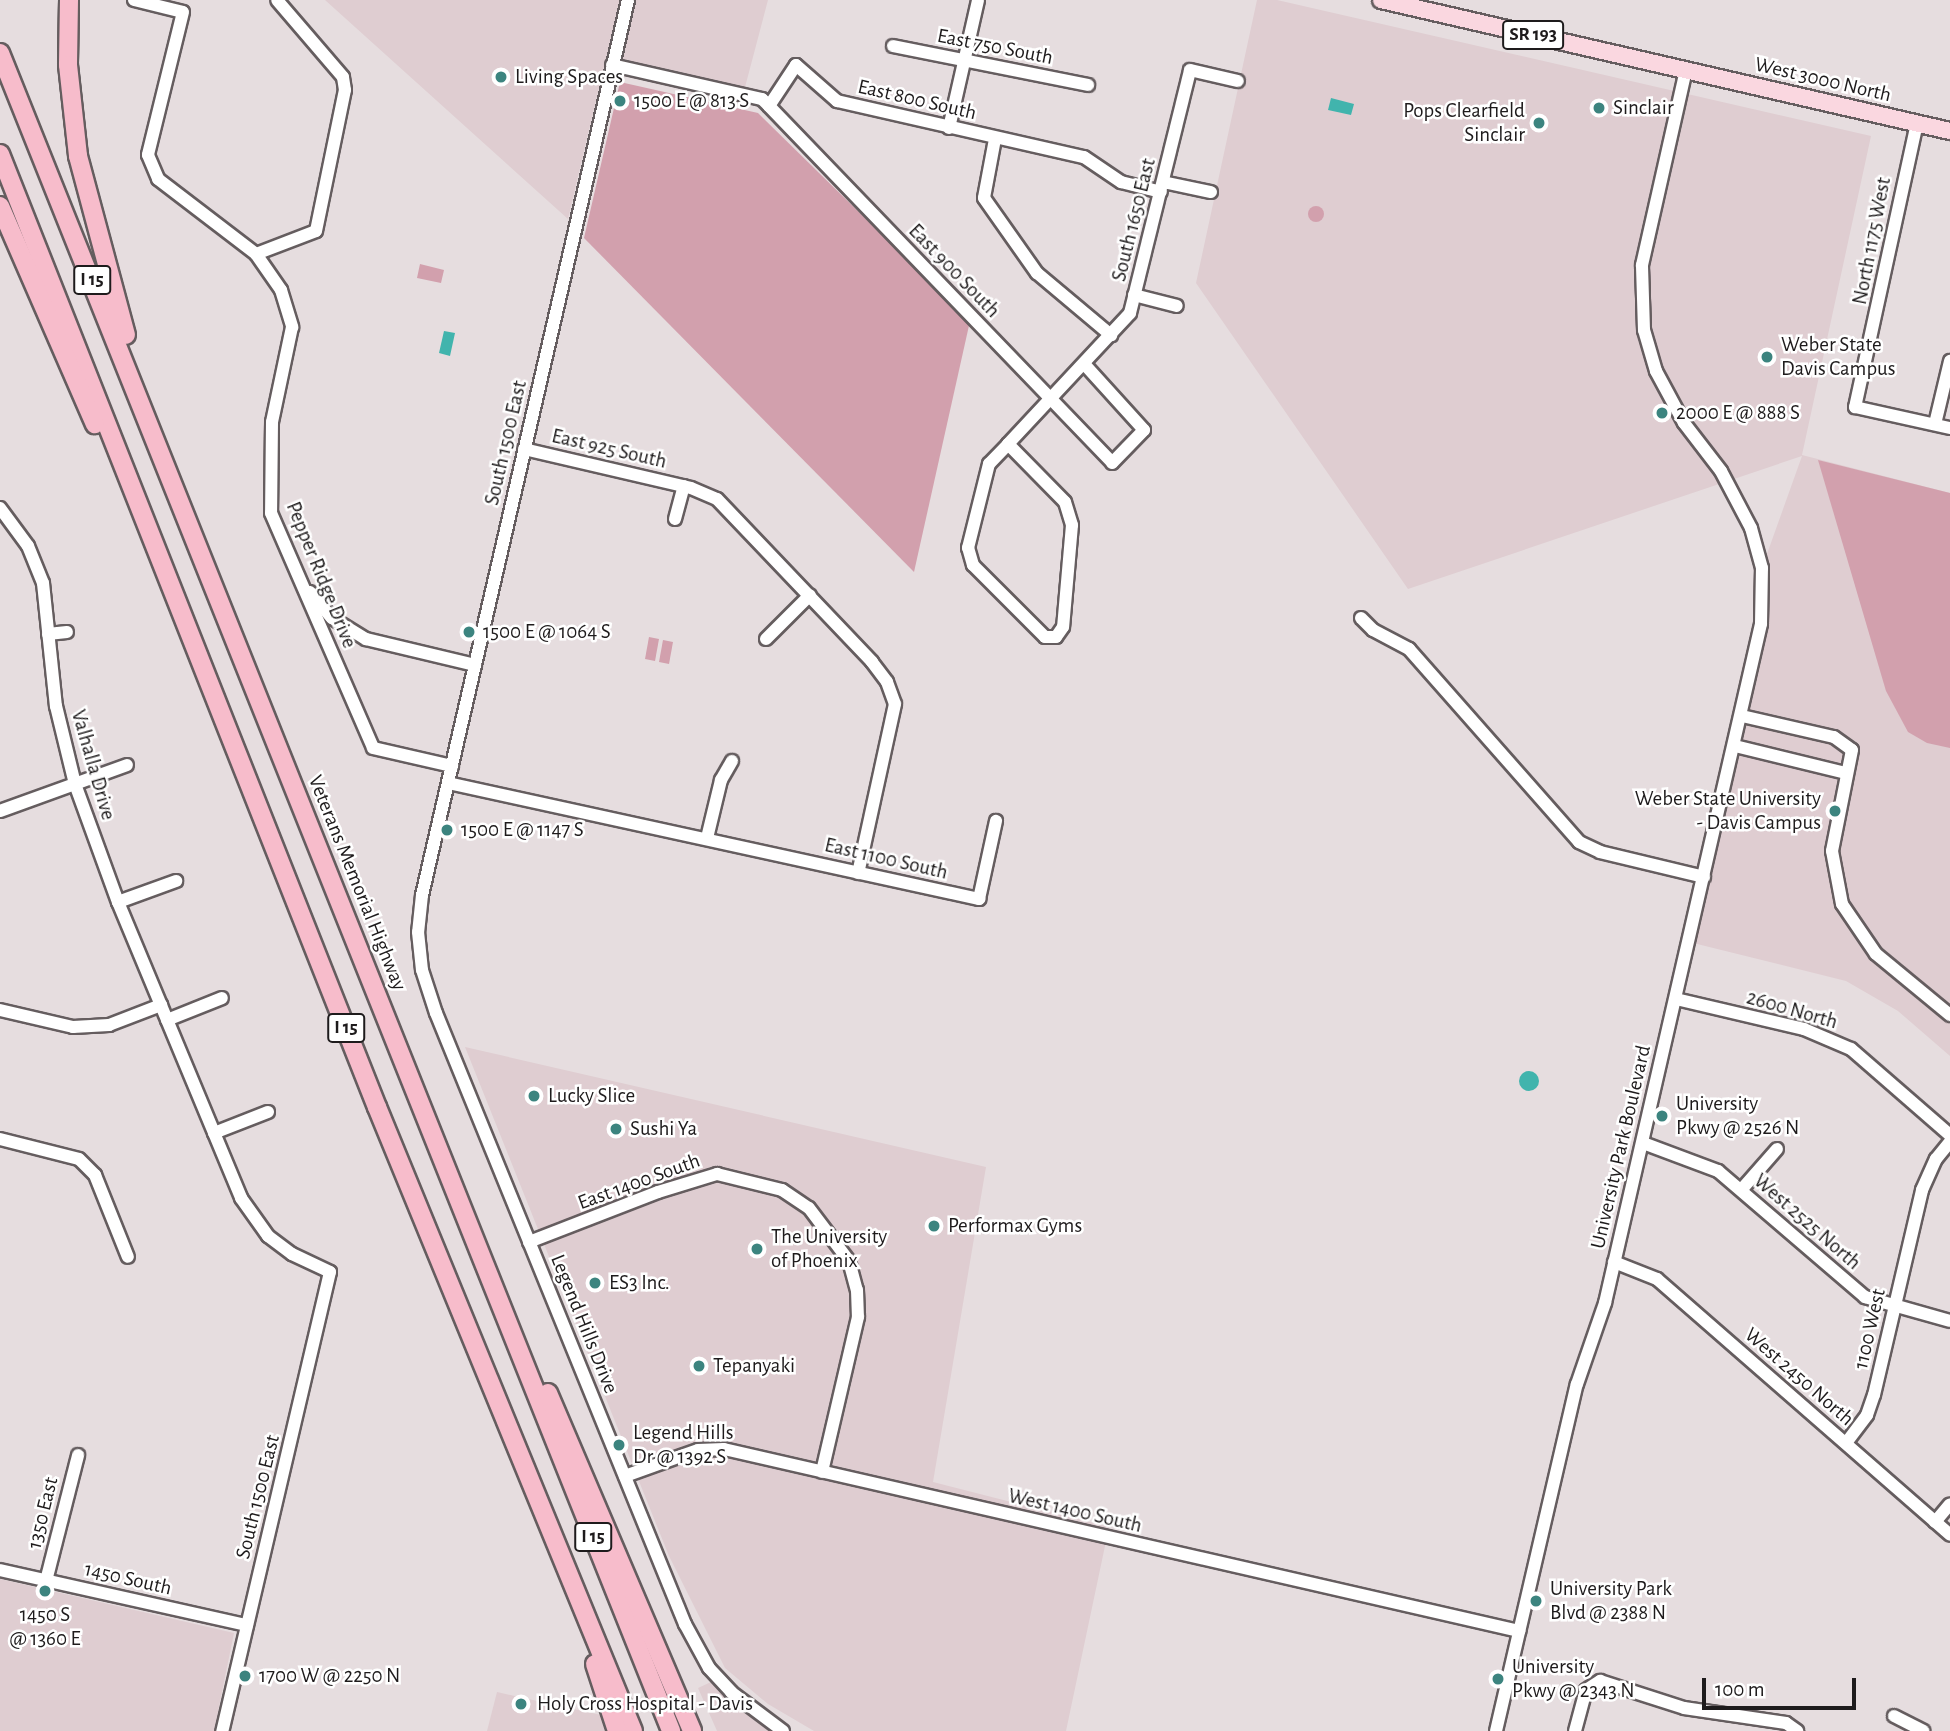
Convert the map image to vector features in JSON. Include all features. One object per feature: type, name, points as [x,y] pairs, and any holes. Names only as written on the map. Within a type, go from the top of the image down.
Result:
[{"type":"highway","points":[[69,0],[71,109],[85,192],[112,294],[183,508]]},
{"type":"highway","name":"Veterans Memorial Highway","points":[[0,52],[671,1731]]},
{"type":"highway","name":"I 15","points":[[0,154],[377,1107],[633,1731]]},
{"type":"highway","points":[[0,206],[90,416],[124,468]]},
{"type":"highway","points":[[514,1343],[539,1373],[692,1731]]},
{"type":"highway","points":[[574,1586],[617,1731]]},
{"type":"main road","name":"SR 193","points":[[1381,0],[1686,71]]},
{"type":"main road","name":"West 3000 North","points":[[1686,71],[1950,131]]},
{"type":"street","name":"Pepper Ridge Drive","points":[[134,0],[183,12],[148,155],[158,179],[256,254],[281,290],[292,327],[274,405],[268,468],[271,513],[373,748],[452,766]]},
{"type":"street","points":[[256,254],[316,230],[345,90],[344,77],[277,0]]},
{"type":"street","name":"South 1500 East","points":[[422,895],[628,0]]},
{"type":"street","points":[[949,128],[978,0]]},
{"type":"street","name":"East 750 South","points":[[893,46],[1088,85]]},
{"type":"street","points":[[612,65],[762,99],[769,106]]},
{"type":"street","name":"East 800 South","points":[[769,106],[796,65],[836,101],[1084,157],[1121,182],[1211,192]]},
{"type":"street","name":"South 1650 East","points":[[1008,444],[1065,502],[1072,525],[1063,627],[1056,637],[1045,637],[973,565],[968,548],[989,464],[1008,444],[1085,365],[1130,313],[1190,70],[1238,81]]},
{"type":"street","name":"University Park Boulevard","points":[[1500,1730],[1519,1631],[1577,1384],[1614,1262],[1643,1143],[1761,624],[1762,568],[1737,498],[1684,423],[1656,371],[1644,330],[1642,265],[1686,71]]},
{"type":"street","name":"East 900 South","points":[[769,106],[1112,463],[1144,430],[1085,365]]},
{"type":"street","name":"North 1175 West","points":[[1917,123],[1855,407],[1935,424]]},
{"type":"street","points":[[995,139],[984,198],[1037,274],[1111,335]]},
{"type":"street","points":[[1134,295],[1177,306]]},
{"type":"street","points":[[1950,361],[1935,424],[1950,428]]},
{"type":"street","name":"East 925 South","points":[[524,449],[684,486],[717,499],[810,594],[887,682],[895,704],[893,724],[858,873]]},
{"type":"street","name":"East 925 South","points":[[675,519],[684,486]]},
{"type":"street","name":"Valhalla Drive","points":[[0,508],[29,546],[43,583],[56,706],[75,784],[118,902],[241,1198],[268,1236],[292,1254],[330,1272]]},
{"type":"street","points":[[300,581],[332,618],[366,639],[475,665]]},
{"type":"street","points":[[766,639],[810,594]]},
{"type":"street","points":[[1361,618],[1373,630],[1409,649],[1578,842],[1600,852],[1704,877]]},
{"type":"street","points":[[48,634],[67,632]]},
{"type":"street","points":[[1742,716],[1846,743],[1852,750],[1832,851],[1842,904],[1876,954],[1950,1015]]},
{"type":"street","points":[[1735,746],[1846,773]]},
{"type":"street","points":[[707,838],[721,780],[732,761]]},
{"type":"street","points":[[0,811],[127,765]]},
{"type":"street","name":"East 1100 South","points":[[448,783],[642,828],[707,838],[979,899],[996,821]]},
{"type":"street","points":[[118,902],[176,881]]},
{"type":"street","name":"Legend Hills Drive","points":[[422,895],[418,932],[422,970],[685,1624],[709,1668],[761,1719],[783,1731]]},
{"type":"street","points":[[167,1020],[222,998]]},
{"type":"street","name":"2600 North","points":[[1676,999],[1804,1029],[1851,1049],[1950,1135]]},
{"type":"street","points":[[0,1010],[73,1027],[109,1026],[160,1005]]},
{"type":"street","points":[[214,1133],[268,1112]]},
{"type":"street","points":[[0,1139],[79,1159],[95,1175],[128,1256]]},
{"type":"street","name":"1100 West","points":[[1846,1443],[1867,1415],[1922,1190],[1936,1159],[1950,1142]]},
{"type":"street","name":"West 2525 North","points":[[1643,1143],[1699,1161],[1742,1189],[1856,1290],[1894,1307],[1950,1321]]},
{"type":"street","points":[[1742,1189],[1777,1149]]},
{"type":"street","name":"East 1400 South","points":[[530,1242],[658,1192],[717,1174],[782,1190],[809,1208],[849,1261],[857,1290],[858,1317],[822,1472]]},
{"type":"street","name":"West 2450 North","points":[[1614,1262],[1657,1279],[1950,1535]]},
{"type":"street","name":"South 1500 East","points":[[222,1731],[330,1272]]},
{"type":"street","name":"West 1400 South","points":[[625,1476],[698,1450],[724,1449],[1519,1631]]},
{"type":"street","name":"1350 East","points":[[46,1580],[78,1455]]},
{"type":"street","points":[[1935,1522],[1950,1504]]},
{"type":"street","name":"1450 South","points":[[0,1570],[247,1625]]},
{"type":"street","points":[[1575,1731],[1591,1684],[1608,1682],[1705,1713],[1786,1723],[1797,1731]]},
{"type":"street","points":[[1894,1716],[1923,1731]]},
{"type":"shaded area","points":[[325,0],[768,0],[744,91],[606,58],[568,219]]},
{"type":"shaded area","points":[[1257,0],[1277,0],[1871,136],[1802,455],[1950,493],[1950,1056],[1898,1011],[1846,981],[1689,942],[1757,653],[1762,568],[1802,456],[1408,589],[1196,283]]},
{"type":"shaded area","points":[[620,82],[758,113],[970,321],[914,572],[584,238]]},
{"type":"shaded area","points":[[1316,206],[1322,208],[1322,220],[1316,222],[1310,220],[1308,214],[1310,208]]},
{"type":"shaded area","points":[[420,264],[444,270],[441,283],[417,278]]},
{"type":"shaded area","points":[[1818,460],[1950,493],[1950,748],[1927,743],[1908,732],[1886,691]]},
{"type":"shaded area","points":[[649,637],[659,639],[655,661],[645,659]]},
{"type":"shaded area","points":[[663,640],[673,642],[669,664],[659,662]]},
{"type":"shaded area","points":[[465,1047],[986,1167],[933,1482],[1109,1527],[1066,1731],[814,1731],[768,1704],[725,1668],[669,1556]]},
{"type":"shaded area","points":[[0,1579],[234,1633],[214,1731],[0,1731]]},
{"type":"shaded area","points":[[711,1682],[735,1706],[770,1731],[717,1731],[698,1688]]},
{"type":"shaded area","name":"Holy Cross Hospital - Davis","points":[[497,1692],[601,1715],[606,1731],[487,1731]]},
{"type":"water","points":[[1331,98],[1354,104],[1351,115],[1328,110]]},
{"type":"water","points":[[444,331],[455,333],[450,356],[439,353]]},
{"type":"water","points":[[1529,1071],[1536,1074],[1539,1081],[1536,1088],[1529,1091],[1522,1088],[1519,1081],[1522,1074]]},
{"type":"place","name":"Living Spaces","points":[[501,77]]},
{"type":"place","name":"1500 E @ 813 S","points":[[620,101]]},
{"type":"place","name":"Sinclair","points":[[1599,108]]},
{"type":"place","name":"Pops Clearfield Sinclair","points":[[1539,123]]},
{"type":"place","name":"Weber State Davis Campus","points":[[1767,357]]},
{"type":"place","name":"2000 E @ 888 S","points":[[1662,413]]},
{"type":"place","name":"1500 E @ 1064 S","points":[[469,632]]},
{"type":"place","name":"Weber State University - Davis Campus","points":[[1835,811]]},
{"type":"place","name":"1500 E @ 1147 S","points":[[447,830]]},
{"type":"place","name":"Lucky Slice","points":[[534,1096]]},
{"type":"place","name":"University Pkwy @ 2526 N","points":[[1662,1116]]},
{"type":"place","name":"Sushi Ya","points":[[616,1129]]},
{"type":"place","name":"Performax Gyms","points":[[934,1226]]},
{"type":"place","name":"The University of Phoenix","points":[[757,1249]]},
{"type":"place","name":"ES3 Inc.","points":[[595,1283]]},
{"type":"place","name":"Tepanyaki","points":[[699,1366]]},
{"type":"place","name":"Legend Hills Dr @ 1392 S","points":[[619,1445]]},
{"type":"place","name":"1450 S @ 1360 E","points":[[45,1591]]},
{"type":"place","name":"University Park Blvd @ 2388 N","points":[[1536,1601]]},
{"type":"place","name":"1700 W @ 2250 N","points":[[245,1676]]},
{"type":"place","name":"University Pkwy @ 2343 N","points":[[1498,1679]]},
{"type":"place","name":"Holy Cross Hospital - Davis","points":[[521,1704]]}]
